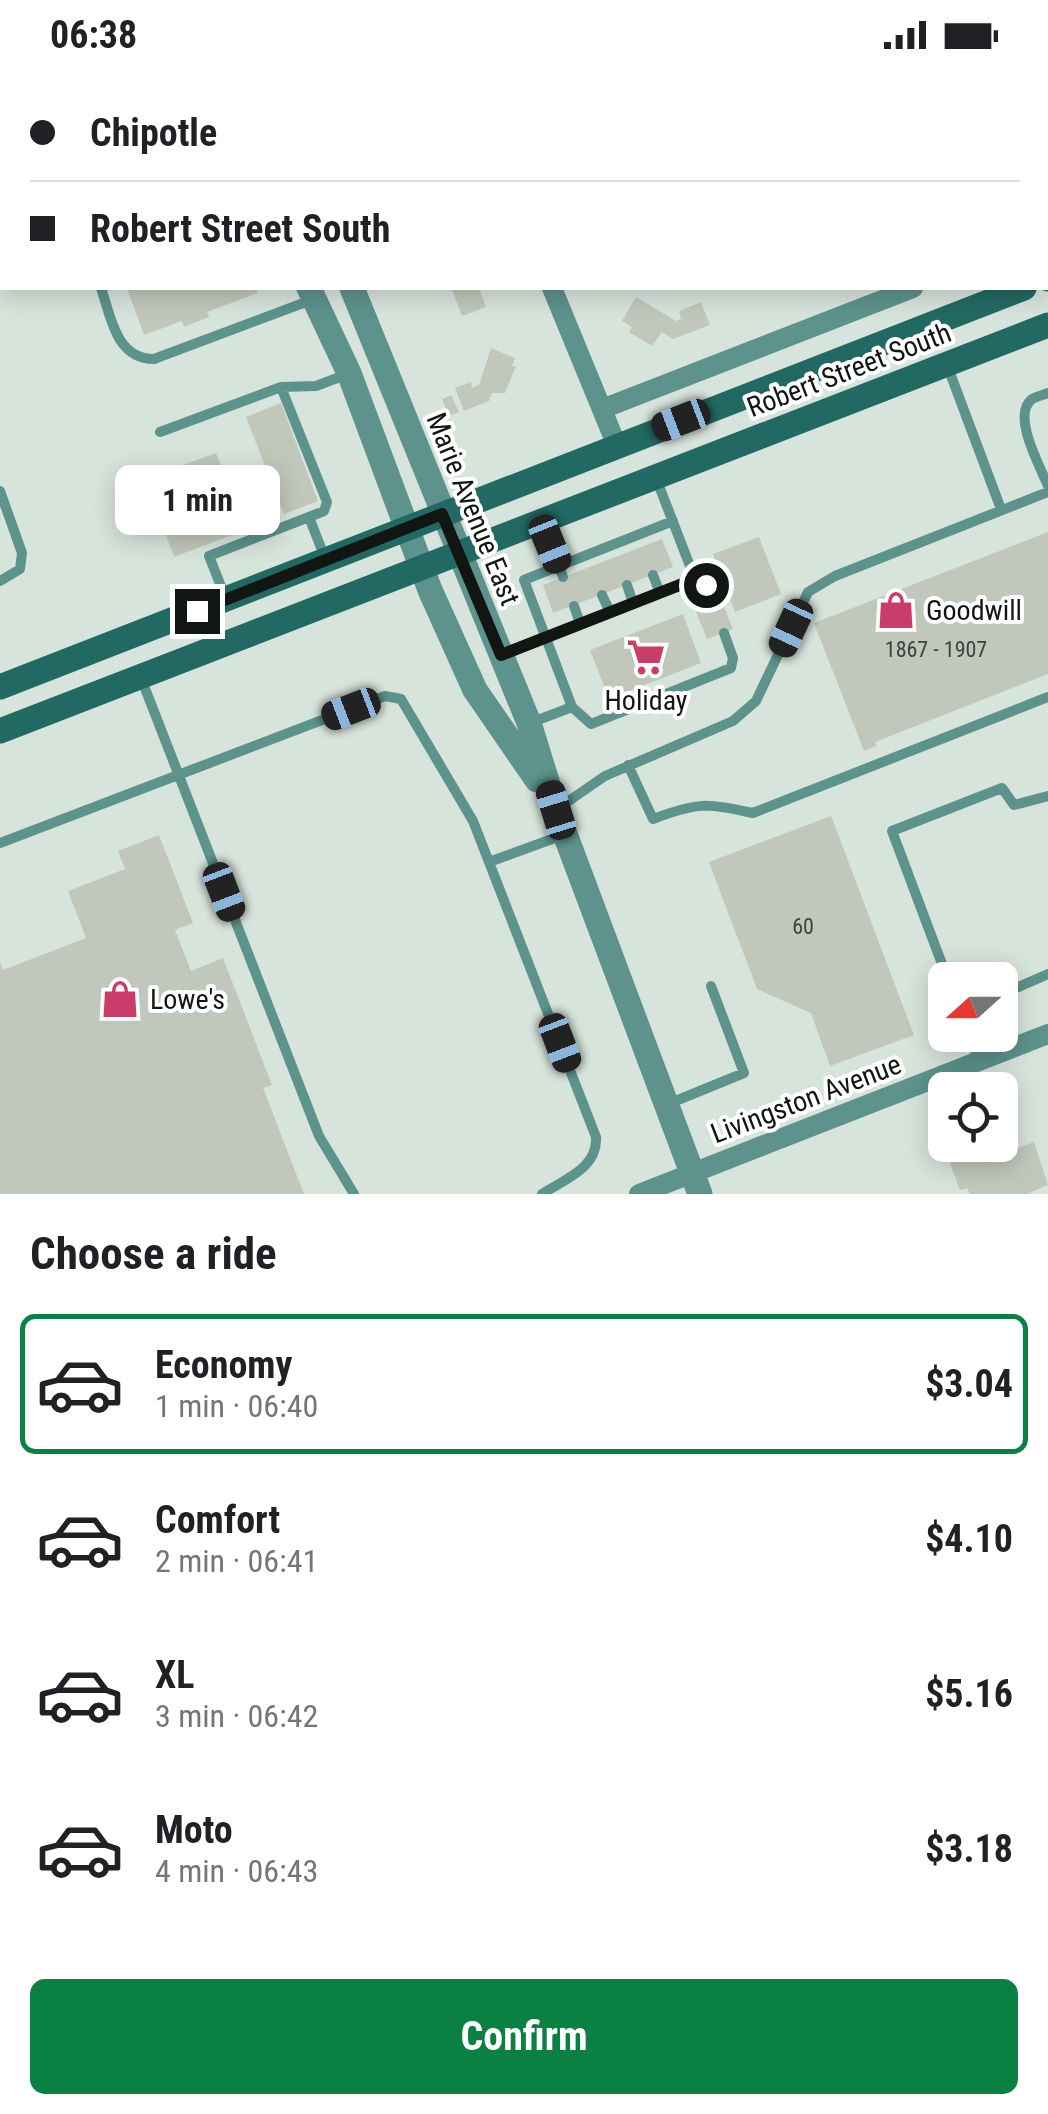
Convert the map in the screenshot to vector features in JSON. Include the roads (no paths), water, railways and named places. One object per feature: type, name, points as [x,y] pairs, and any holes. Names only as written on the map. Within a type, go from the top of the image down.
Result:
[{"type":"main road","name":"Robert Street South","points":[[0,687],[1019,290]]},
{"type":"main road","points":[[946,364],[948,345],[965,310]]},
{"type":"main road","name":"Robert Street South","points":[[0,731],[1048,324]]},
{"type":"street","name":"Marie Avenue East","points":[[353,290],[529,724],[561,822],[696,1183]]},
{"type":"street","points":[[553,290],[616,446]]},
{"type":"street","points":[[602,409],[908,290]]},
{"type":"street","name":"Marie Avenue East","points":[[311,293],[349,373],[422,570],[475,690],[561,822]]},
{"type":"street","name":"Livingston Avenue","points":[[640,1194],[696,1183],[1048,1034]]},
{"type":"lane","points":[[102,290],[120,340],[128,352],[140,359],[154,359],[311,293]]},
{"type":"lane","points":[[946,364],[1002,510]]},
{"type":"lane","points":[[160,432],[281,387],[316,386],[349,373]]},
{"type":"lane","points":[[226,599],[210,556],[324,511],[327,502],[281,387]]},
{"type":"lane","points":[[489,862],[561,822],[605,776],[733,721],[756,701],[808,592],[835,576],[1048,489],[1024,425],[1024,409],[1032,399],[1048,393]]},
{"type":"lane","points":[[501,655],[660,593],[700,582],[656,478]]},
{"type":"lane","points":[[0,491],[22,553],[20,569],[0,581]]},
{"type":"lane","points":[[309,516],[326,560]]},
{"type":"lane","points":[[673,522],[639,541],[561,572],[524,580],[572,707],[591,724],[731,668],[733,658],[724,632]]},
{"type":"lane","points":[[542,523],[561,572]]},
{"type":"lane","points":[[653,575],[660,593]]},
{"type":"lane","points":[[627,585],[634,603]]},
{"type":"lane","points":[[602,594],[610,612]]},
{"type":"lane","points":[[574,606],[580,623]]},
{"type":"lane","points":[[141,677],[319,1136],[354,1194]]},
{"type":"lane","points":[[0,843],[393,696],[408,706],[472,821],[596,1137],[597,1149],[592,1160],[542,1194]]},
{"type":"lane","points":[[628,765],[654,819],[690,805],[710,803],[752,812],[1048,697]]},
{"type":"lane","points":[[529,724],[572,707]]},
{"type":"lane","points":[[941,962],[892,831],[1002,788],[1014,805],[1048,796]]},
{"type":"lane","points":[[1018,986],[1048,974]]},
{"type":"lane","points":[[667,1104],[744,1073],[711,986]]},
{"type":"lane","points":[[976,1052],[979,1061]]},
{"type":"place","name":"Goodwill","points":[[896,610]]},
{"type":"place","name":"Holiday","points":[[646,657]]},
{"type":"place","name":"Lowe's","points":[[120,999]]}]
